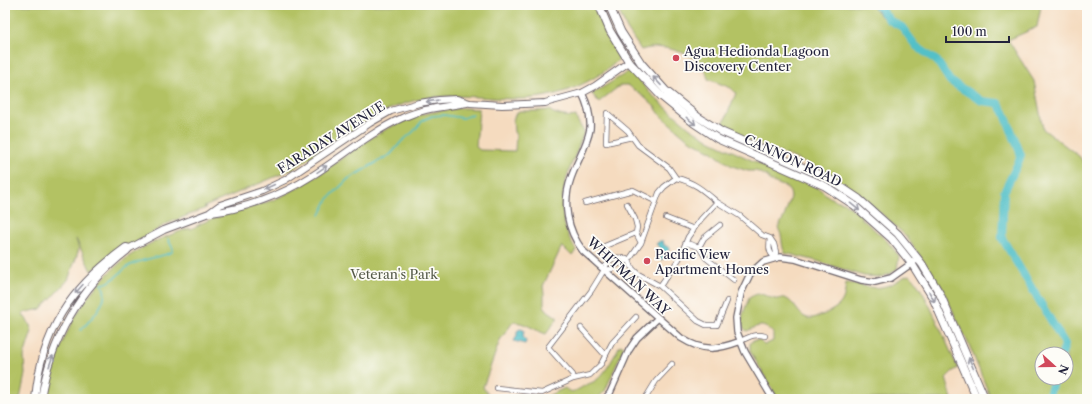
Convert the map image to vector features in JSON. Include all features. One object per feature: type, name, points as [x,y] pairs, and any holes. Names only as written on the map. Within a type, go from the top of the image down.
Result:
[{"type":"main road","name":"CANNON ROAD","points":[[599,5],[610,31],[628,63],[661,96],[694,123],[718,139],[826,186],[854,205],[892,239],[912,264],[933,298],[977,399]]},
{"type":"main road","name":"CANNON ROAD","points":[[609,5],[618,27],[636,56],[666,91],[698,117],[722,132],[829,179],[859,199],[898,234],[918,258],[940,294],[985,399]]},
{"type":"main road","name":"FARADAY AVENUE","points":[[42,399],[47,372],[61,335],[73,312],[84,294],[101,274],[130,248],[164,230],[209,213],[220,205],[262,191],[285,180],[370,122],[391,111],[419,103],[439,100],[457,99],[470,102],[502,105],[535,104],[557,101],[582,93],[595,86],[636,56]]},
{"type":"main road","name":"FARADAY AVENUE","points":[[209,213],[223,212],[293,187],[379,130],[403,117],[428,108],[470,102]]},
{"type":"main road","name":"FARADAY AVENUE","points":[[35,399],[40,362],[64,309],[72,297],[100,268],[126,247],[130,248]]},
{"type":"street","name":"WHITMAN WAY","points":[[582,93],[588,112],[590,127],[584,148],[568,187],[566,198],[568,217],[572,232],[579,246],[658,318],[681,338],[691,344],[714,349],[752,336],[765,336]]},
{"type":"street","points":[[632,137],[606,142],[607,113],[628,131],[638,145],[669,168],[676,178],[692,182],[718,202],[740,216],[762,235],[770,238],[769,247],[771,254],[775,258]]},
{"type":"street","points":[[604,270],[612,269],[616,265],[629,260],[641,243],[655,201],[664,187],[676,178]]},
{"type":"street","points":[[584,203],[633,190],[655,201]]},
{"type":"street","points":[[660,286],[679,259],[694,229],[701,219],[718,202]]},
{"type":"street","points":[[627,204],[635,219],[637,227],[636,233],[641,243]]},
{"type":"street","points":[[666,218],[694,229]]},
{"type":"street","points":[[699,247],[704,238],[720,225]]},
{"type":"street","points":[[600,248],[636,233]]},
{"type":"street","points":[[686,244],[699,247],[706,258],[734,280]]},
{"type":"street","points":[[574,379],[573,375],[548,347],[591,291],[606,264],[615,258],[621,256],[629,260],[632,268],[638,274],[660,286],[698,321],[706,325],[716,325],[727,301]]},
{"type":"street","points":[[773,399],[745,352],[738,332],[736,318],[741,293],[750,274],[763,262],[780,256],[872,282],[891,278],[912,264],[918,258]]},
{"type":"street","points":[[497,388],[542,393],[574,379],[590,375],[601,364],[612,343],[636,317]]},
{"type":"street","points":[[605,399],[610,393],[629,350],[638,338],[658,318]]},
{"type":"street","points":[[582,328],[605,356]]},
{"type":"street","points":[[645,399],[656,381],[672,364]]},
{"type":"green space","points":[[5,5],[595,5],[621,57],[604,72],[584,84],[556,94],[527,99],[445,96],[421,99],[395,107],[371,119],[336,141],[337,138],[298,166],[204,207],[206,208],[166,224],[91,271],[76,239],[79,249],[68,280],[41,309],[22,313],[29,323],[32,331],[24,356],[25,374],[20,399],[5,399]]},
{"type":"green space","points":[[616,5],[872,5],[880,15],[892,24],[884,5],[1047,5],[1041,6],[1037,27],[1008,40],[1034,81],[1043,129],[1079,156],[1087,167],[1087,399],[991,399],[970,347],[942,288],[906,236],[861,195],[816,167],[737,135],[722,127],[736,93],[731,88],[708,79],[703,62],[680,52],[665,48],[649,48],[641,50],[627,29]]},
{"type":"green space","points":[[631,70],[649,92],[663,105],[689,127],[711,141],[779,173],[805,182],[821,190],[834,200],[843,202],[861,215],[861,218],[886,240],[899,256],[897,269],[890,274],[880,277],[864,276],[817,261],[785,253],[778,228],[784,217],[791,197],[790,192],[786,187],[770,181],[768,177],[756,171],[748,171],[732,166],[713,152],[688,139],[661,116],[655,107],[644,97],[628,85],[621,85],[599,102],[592,94]]},
{"type":"green space","name":"Veteran's Park","points":[[462,108],[479,109],[476,147],[480,150],[515,151],[516,135],[514,132],[513,120],[516,113],[519,111],[550,110],[563,116],[576,116],[584,132],[569,170],[563,193],[562,204],[565,227],[576,250],[572,256],[562,246],[543,286],[544,306],[548,311],[557,317],[557,319],[546,334],[526,325],[513,322],[500,340],[483,387],[492,396],[514,399],[46,399],[58,356],[76,315],[102,279],[137,251],[163,238],[190,228],[191,229],[201,223],[271,201],[282,196],[313,179],[372,138],[403,121],[432,112]]},
{"type":"green space","points":[[909,275],[915,281],[928,303],[958,368],[946,378],[952,399],[778,399],[750,351],[750,344],[752,341],[759,340],[764,345],[773,341],[773,333],[764,326],[755,327],[747,331],[742,325],[743,316],[749,298],[757,294],[762,294],[775,299],[785,298],[807,318],[815,318],[834,309],[842,302],[846,283],[875,288],[889,285]]},
{"type":"green space","points":[[620,345],[624,347],[605,391],[597,399],[541,399],[565,388],[570,391],[574,391],[595,381],[606,370]]},
{"type":"water","points":[[872,5],[884,5],[892,26],[880,15]]},
{"type":"water","points":[[663,241],[664,245],[670,248],[662,260],[660,259],[662,250],[656,244]]},
{"type":"water","points":[[520,329],[524,330],[523,337],[526,341],[525,344],[514,341],[517,336],[517,331]]},
{"type":"waterway","points":[[879,5],[889,20],[902,27],[916,46],[937,61],[950,81],[982,101],[998,103],[1004,112],[1021,155],[1004,192],[1002,238],[1065,344],[1064,346]]},
{"type":"waterway","points":[[320,215],[328,199],[348,179],[391,154],[423,120],[432,116],[444,115],[463,118],[473,114]]},
{"type":"waterway","points":[[81,330],[103,302],[104,290],[101,284],[108,282],[133,264],[172,252],[173,249],[168,239]]},
{"type":"waterway","points":[[1048,399],[1052,386]]},
{"type":"place","name":"Agua Hedionda Lagoon Discovery Center","points":[[676,58]]},
{"type":"place","name":"Pacific View Apartment Homes","points":[[647,261]]}]
